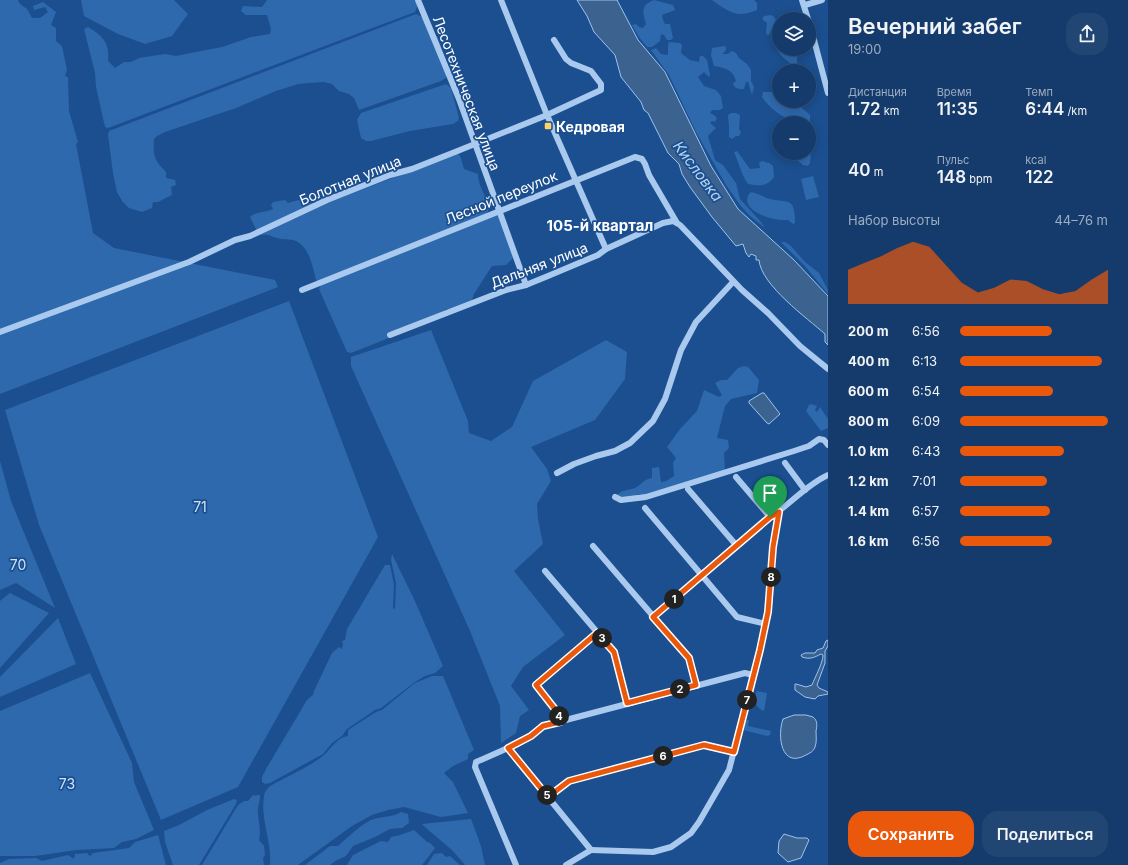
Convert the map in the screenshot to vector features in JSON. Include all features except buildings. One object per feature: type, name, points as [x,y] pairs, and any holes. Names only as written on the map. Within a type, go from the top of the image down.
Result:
[{"type":"street","name":"Лесотехническая улица","points":[[418,0],[459,99],[526,285]]},
{"type":"street","points":[[501,0],[547,115],[606,249]]},
{"type":"street","points":[[807,12],[804,2],[822,0]]},
{"type":"street","name":"Болотная улица","points":[[0,332],[189,262],[235,240],[250,236],[334,197],[475,144],[547,115],[601,90],[602,84],[591,71],[566,60],[554,40]]},
{"type":"street","points":[[816,47],[828,93]]},
{"type":"street","name":"Лесной переулок","points":[[302,290],[498,210],[635,157],[642,159],[649,175],[677,223]]},
{"type":"street","name":"Дальняя улица","points":[[390,335],[506,290],[526,285],[598,255],[606,249],[663,222],[677,223]]},
{"type":"street","points":[[677,223],[724,270],[733,282],[768,313],[800,346],[828,369]]},
{"type":"street","points":[[557,473],[574,464],[615,451],[625,446],[653,421],[664,399],[682,350],[696,322],[733,282]]},
{"type":"street","points":[[615,497],[621,500],[646,497],[809,446],[819,439],[823,439],[828,445]]},
{"type":"street","points":[[785,463],[805,490]]},
{"type":"street","points":[[653,617],[770,517],[779,512],[814,482],[828,475]]},
{"type":"street","points":[[736,477],[770,517]]},
{"type":"street","points":[[688,489],[736,545]]},
{"type":"street","points":[[644,508],[737,617],[766,624]]},
{"type":"street","points":[[566,865],[591,850],[653,852],[671,847],[680,842],[699,822],[729,770],[734,752],[766,624],[770,602],[773,547],[779,512]]},
{"type":"street","points":[[593,546],[689,658],[696,685]]},
{"type":"street","points":[[545,571],[614,652],[627,703]]},
{"type":"street","points":[[560,722],[558,713],[536,685],[597,633]]},
{"type":"street","points":[[516,865],[475,765],[476,762],[531,736],[543,726],[745,673],[753,675]]},
{"type":"street","points":[[548,797],[569,781],[704,745],[734,752]]},
{"type":"street","points":[[508,748],[591,850]]},
{"type":"green space","points":[[0,0],[18,0],[20,4],[27,9],[32,18],[40,18],[48,12],[45,7],[34,10],[33,6],[43,2],[56,12],[51,25],[56,28],[56,41],[62,46],[67,70],[65,76],[68,77],[69,111],[78,142],[76,144],[93,233],[114,248],[275,280],[278,287],[0,394]]},
{"type":"green space","points":[[81,0],[174,0],[188,14],[172,36],[145,44],[118,34],[84,16]]},
{"type":"green space","points":[[267,0],[420,0],[415,12],[108,128],[105,127],[96,87],[95,73],[84,29],[88,27],[101,37],[107,45],[108,61],[115,68],[124,62],[131,62],[139,58],[165,54],[176,56],[222,47],[251,37],[270,34],[271,29],[267,15],[246,15],[241,11],[243,6],[262,7]]},
{"type":"green space","points":[[654,0],[673,5],[675,10],[662,15],[665,24],[670,24],[673,38],[671,40],[667,40],[664,35],[661,34],[660,41],[652,47],[647,47],[632,25],[636,24],[643,28],[646,24],[644,9],[646,4]]},
{"type":"green space","points":[[712,0],[754,0],[757,3],[757,10],[744,14],[733,13]]},
{"type":"green space","points":[[416,14],[425,18],[432,35],[437,36],[441,46],[438,51],[446,73],[446,78],[359,110],[354,98],[349,94],[339,91],[332,84],[324,82],[298,84],[276,91],[236,108],[165,132],[154,139],[154,154],[159,164],[166,172],[166,178],[175,180],[176,185],[171,187],[172,195],[158,202],[153,202],[152,208],[142,212],[129,208],[122,201],[117,192],[113,173],[108,135],[109,131]]},
{"type":"green space","points":[[764,16],[772,16],[772,29],[769,35],[767,35],[766,32],[767,23],[762,19]]},
{"type":"green space","points":[[669,42],[680,43],[682,45],[681,53],[690,60],[699,62],[700,56],[703,56],[707,60],[710,75],[709,77],[704,72],[698,77],[704,86],[716,90],[721,96],[723,108],[720,110],[712,110],[710,113],[717,118],[715,122],[712,121],[710,123],[716,128],[708,136],[715,160],[723,165],[736,183],[740,199],[765,228],[749,215],[726,185],[696,132],[669,75],[651,50],[656,48],[661,54],[668,55]]},
{"type":"green space","points":[[725,46],[726,50],[723,54],[728,54],[732,51],[736,53],[751,70],[751,81],[754,87],[752,95],[748,82],[746,82],[744,89],[737,88],[733,83],[736,81],[733,74],[725,68],[714,66],[711,55],[712,48]]},
{"type":"green space","points":[[782,56],[797,56],[797,64],[791,64]]},
{"type":"green space","points":[[446,84],[451,88],[459,118],[458,121],[453,124],[410,131],[371,141],[366,141],[361,138],[357,120],[361,113]]},
{"type":"green space","points":[[763,92],[772,92],[772,108],[802,108],[810,116],[782,116],[771,108],[762,97]]},
{"type":"green space","points":[[731,113],[740,115],[739,129],[741,132],[739,136],[732,139],[729,137],[728,115]]},
{"type":"green space","points":[[737,151],[750,169],[760,168],[759,163],[762,161],[773,166],[774,177],[769,183],[762,185],[748,184],[734,152]]},
{"type":"green space","points":[[458,153],[464,169],[478,174],[480,185],[489,205],[489,209],[486,214],[317,282],[310,257],[299,243],[293,240],[259,235],[250,217],[273,209],[271,205],[273,202],[285,200],[288,203],[302,199],[308,203],[316,202],[316,191],[320,189],[325,191],[327,198],[337,199]]},
{"type":"green space","points":[[797,160],[810,160],[808,166],[803,165]]},
{"type":"green space","points":[[813,176],[819,197],[806,200],[801,179]]},
{"type":"green space","points":[[751,192],[770,199],[790,203],[794,209],[795,223],[793,224],[788,220],[764,216],[753,210],[747,201],[748,195]]},
{"type":"green space","points":[[497,215],[503,218],[513,251],[513,258],[506,265],[492,266],[474,294],[471,303],[457,310],[446,309],[437,319],[351,353],[347,352],[319,289],[321,284]]},
{"type":"green space","points":[[781,242],[785,242],[791,246],[805,262],[819,273],[828,290],[828,294],[804,265]]},
{"type":"green space","name":"71","points":[[289,301],[378,537],[238,787],[161,820],[39,525],[5,410]]},
{"type":"green space","points":[[431,330],[468,421],[469,433],[491,441],[512,427],[533,381],[606,340],[627,352],[625,379],[595,420],[531,447],[547,469],[551,481],[537,504],[538,519],[543,544],[514,571],[565,635],[523,667],[511,686],[529,710],[520,716],[516,733],[501,743],[500,706],[470,631],[351,366],[351,357]]},
{"type":"green space","points":[[744,366],[748,367],[759,380],[757,393],[731,399],[725,406],[717,438],[728,440],[729,448],[724,453],[725,472],[645,495],[638,494],[636,496],[618,497],[617,495],[621,492],[638,487],[646,480],[652,478],[652,468],[659,467],[661,482],[674,476],[673,463],[676,458],[667,447],[680,429],[697,411],[704,390],[719,397],[722,395],[715,383],[721,380],[727,380],[738,368]]},
{"type":"green space","points":[[811,404],[817,406],[815,410],[817,412],[820,407],[828,419],[828,428],[821,431],[806,411]]},
{"type":"green space","name":"70","points":[[0,461],[11,501],[55,608],[16,583],[0,590]]},
{"type":"green space","points":[[392,554],[414,599],[443,666],[435,673],[425,676],[415,682],[381,708],[375,710],[347,729],[342,736],[332,743],[323,754],[270,783],[265,784],[262,782],[262,777],[266,769],[307,700],[313,695],[332,653],[339,647],[342,649],[342,641],[345,640],[347,629],[385,565],[390,565],[394,585],[393,608],[395,609],[396,583],[391,560]]},
{"type":"green space","points":[[10,593],[49,613],[0,668],[0,601]]},
{"type":"green space","points":[[58,618],[76,664],[0,697],[0,677]]},
{"type":"green space","name":"73","points":[[90,673],[132,763],[134,782],[154,830],[136,839],[122,842],[114,848],[77,850],[35,856],[0,856],[0,711]]},
{"type":"green space","points":[[432,676],[443,676],[474,750],[468,754],[468,759],[453,766],[444,773],[453,782],[468,813],[441,817],[404,807],[388,810],[372,815],[352,826],[298,865],[270,865],[263,805],[268,788],[319,759],[337,741],[348,736],[348,730],[376,712],[382,710],[415,683]]},
{"type":"green space","points":[[757,691],[767,693],[764,711],[759,708],[756,703],[755,697]]},
{"type":"green space","points":[[746,720],[749,720],[748,726],[771,731],[770,735],[767,736],[743,730]]},
{"type":"green space","points":[[253,795],[260,795],[258,808],[260,832],[259,840],[264,846],[264,865],[202,865],[238,805],[244,801],[248,801]]},
{"type":"green space","points":[[234,799],[237,800],[236,804],[199,865],[173,865],[165,842],[164,831],[207,810]]},
{"type":"green space","points":[[401,812],[408,814],[409,823],[402,828],[390,829],[353,846],[346,856],[330,865],[305,865],[330,846],[338,846],[367,822]]},
{"type":"green space","points":[[471,819],[481,846],[485,865],[465,865],[453,851],[422,824]]},
{"type":"green space","points":[[414,830],[435,848],[422,865],[347,865],[353,855],[381,841],[388,842],[391,837]]},
{"type":"green space","points":[[158,835],[166,865],[0,865],[0,863],[9,859],[36,858],[42,861],[68,855],[74,859],[75,854],[87,853],[90,856],[93,853],[129,848],[135,842]]},
{"type":"green space","points":[[442,853],[446,857],[450,856],[460,865],[427,865],[434,854]]},
{"type":"water","name":"Кисловка","points":[[577,0],[617,0],[638,40],[665,72],[711,166],[738,209],[794,260],[828,296],[828,345],[825,342],[825,334],[776,290],[762,270],[759,260],[756,260],[756,256],[751,254],[749,257],[743,244],[736,246],[690,187],[682,174],[679,164],[668,153],[648,113],[644,110],[641,102],[621,77],[615,55],[594,32],[587,16]]},
{"type":"water","points":[[764,393],[780,414],[769,424],[749,403],[749,401]]},
{"type":"water","points":[[828,640],[828,646],[825,651],[825,663],[817,685],[819,688],[828,692],[828,694],[818,696],[815,699],[805,697],[795,690],[795,684],[806,687],[812,685],[823,655],[821,654],[808,658],[802,657],[801,655],[805,653],[815,653],[817,650],[823,648]]},
{"type":"water","points":[[794,715],[806,715],[813,717],[817,724],[816,745],[813,751],[798,758],[791,758],[786,754],[781,742],[781,726],[783,719]]},
{"type":"water","points":[[784,834],[797,838],[807,838],[809,840],[801,858],[788,862],[778,853],[779,841]]},
{"type":"place","name":"Кедровая","points":[[548,126]]},
{"type":"district","name":"105-й квартал","points":[[600,225]]},
{"type":"route","points":[[779,512],[773,547],[769,607],[760,650],[734,752],[704,745],[569,781],[548,797],[508,748],[531,736],[543,726],[560,722],[558,713],[536,685],[597,633],[614,652],[627,703],[696,685],[689,658],[653,617],[770,517],[779,512]]}]
